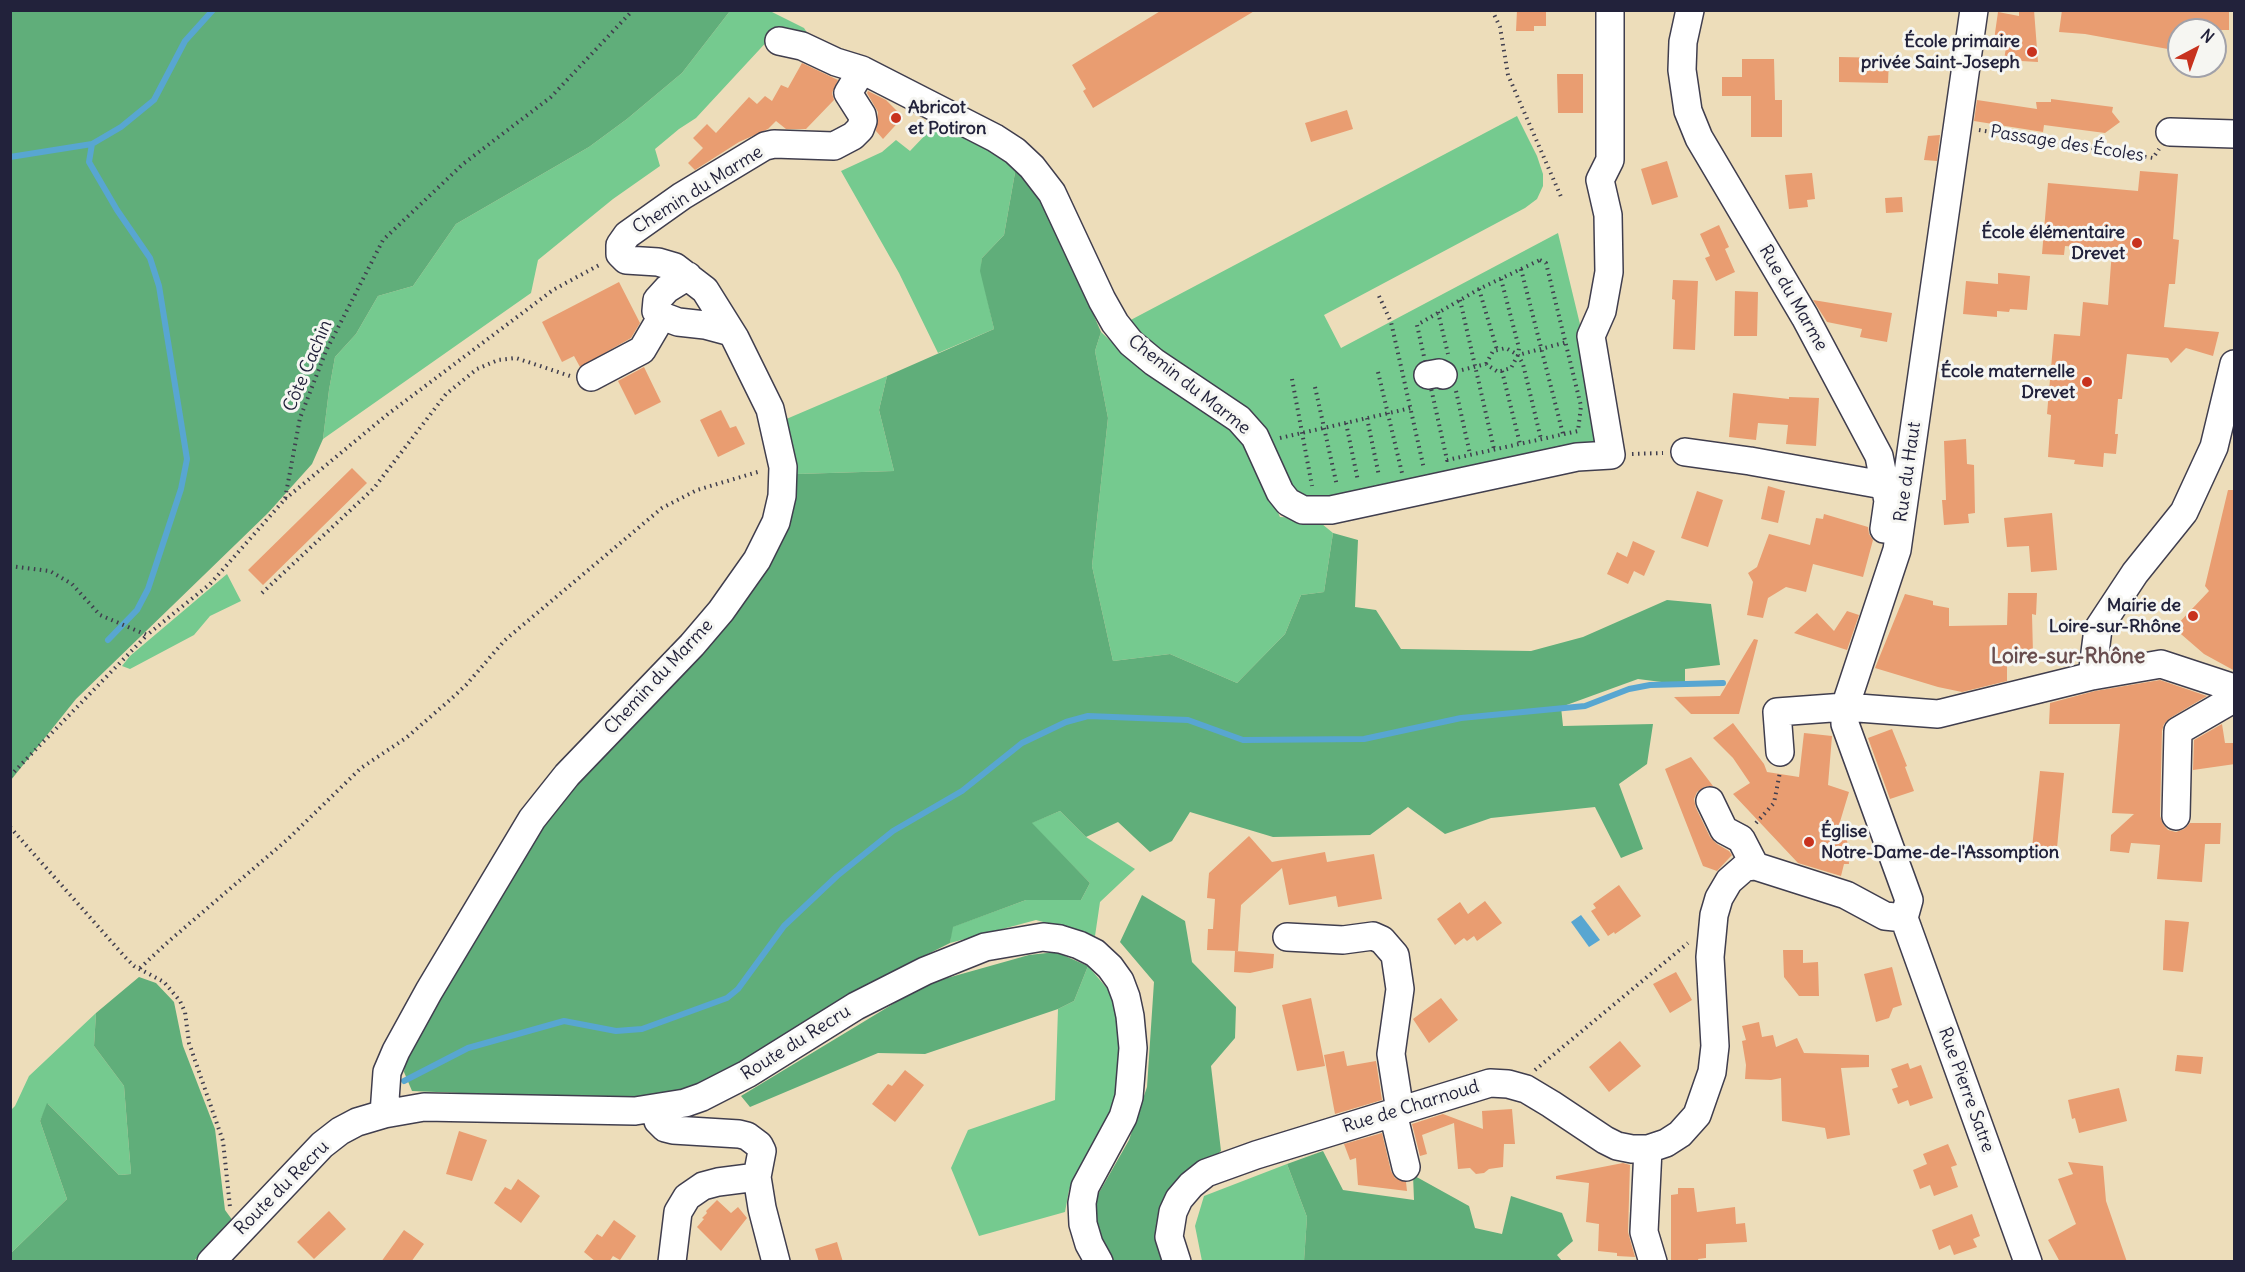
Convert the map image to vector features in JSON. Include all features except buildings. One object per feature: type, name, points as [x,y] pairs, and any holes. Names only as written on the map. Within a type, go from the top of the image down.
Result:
[{"type":"street","points":[[1610,10],[1610,160],[1600,180],[1608,215],[1609,272],[1602,311],[1578,339],[1611,455]]},
{"type":"street","name":"Rue du Marme","points":[[1690,10],[1683,42],[1683,87],[1688,111],[1699,138],[1806,317],[1879,456],[1888,501],[1877,579],[1885,586]]},
{"type":"street","name":"Rue du Haut","points":[[1904,918],[1910,900],[1845,724],[1845,707],[1897,550],[1974,10]]},
{"type":"street","points":[[779,41],[802,46],[836,62],[862,70]]},
{"type":"street","name":"Chemin du Marme","points":[[384,1114],[387,1072],[396,1051],[429,991],[532,819],[567,775],[692,645],[736,592],[757,560],[776,522],[782,496],[783,467],[770,409],[731,332],[705,290],[688,276],[670,265],[626,260],[620,254],[620,245],[627,235],[651,216],[765,146],[784,144],[834,146],[853,136],[860,129],[863,121],[862,115],[848,93],[862,70],[995,138],[1015,151],[1032,167],[1052,193],[1115,323],[1131,343],[1154,362],[1239,419],[1255,436],[1280,492],[1288,502],[1303,510],[1331,510],[1577,457],[1611,455]]},
{"type":"street","points":[[2170,132],[2235,134]]},
{"type":"street","points":[[688,276],[667,288],[657,300],[656,311],[678,322],[705,325],[731,332]]},
{"type":"street","points":[[591,377],[642,351],[662,316]]},
{"type":"street","points":[[2092,675],[2098,630],[2135,573],[2184,512],[2214,447],[2235,364]]},
{"type":"street","points":[[1685,452],[1750,461],[1883,485]]},
{"type":"street","points":[[1780,752],[1777,712],[1845,707],[1938,714],[2092,675],[2162,664],[2235,690],[2228,702],[2178,730],[2176,816]]},
{"type":"street","points":[[1710,801],[1724,830],[1741,839],[1755,866]]},
{"type":"street","points":[[1653,1262],[1644,1232],[1648,1149],[1666,1143],[1691,1124],[1707,1089],[1715,1046],[1710,957],[1713,922],[1719,898],[1729,881],[1744,867],[1755,866],[1846,895],[1885,915],[1904,918]]},
{"type":"street","name":"Rue Pierre Satre","points":[[1904,918],[2028,1262]]},
{"type":"street","points":[[1287,937],[1343,940],[1373,936],[1382,940],[1395,955],[1400,988],[1391,1054],[1396,1112],[1406,1167]]},
{"type":"street","name":"Route du Recru","points":[[211,1262],[321,1145],[348,1127],[384,1114],[424,1107],[635,1111],[702,1097],[725,1086],[856,1006],[956,957],[1005,942],[1043,937],[1060,939],[1095,953],[1110,967],[1120,981],[1126,997],[1133,1048],[1129,1097],[1123,1117],[1085,1187],[1082,1203],[1083,1224],[1089,1244],[1099,1262]]},
{"type":"street","name":"Rue de Charnoud","points":[[1177,1262],[1170,1237],[1173,1212],[1179,1199],[1206,1173],[1256,1155],[1490,1083],[1526,1089],[1605,1140],[1632,1149],[1648,1149]]},
{"type":"street","points":[[657,1108],[658,1121],[665,1128],[673,1131],[739,1134],[753,1139],[762,1151],[757,1177],[762,1208],[776,1262]]},
{"type":"street","points":[[672,1262],[678,1212],[687,1197],[703,1186],[717,1182],[757,1177]]},
{"type":"path","name":"Côte Cachin","points":[[285,499],[300,418],[326,351],[383,240],[463,164],[550,97],[633,10]]},
{"type":"path","points":[[1492,10],[1500,27],[1508,75],[1562,199]]},
{"type":"path","name":"Passage des Écoles","points":[[1957,126],[2153,158],[2170,132]]},
{"type":"path","points":[[10,776],[147,635],[210,584],[285,499],[388,414],[553,290],[620,254]]},
{"type":"path","points":[[1540,260],[1546,263],[1578,339],[1581,406],[1578,431],[1447,460],[1434,378],[1417,325],[1479,289],[1540,260]]},
{"type":"path","points":[[1521,269],[1543,348],[1563,434]]},
{"type":"path","points":[[1434,378],[1486,364],[1498,372],[1511,368],[1519,348],[1501,279]]},
{"type":"path","points":[[1479,289],[1497,350]]},
{"type":"path","points":[[1379,296],[1391,322],[1424,469],[1391,476]]},
{"type":"path","points":[[1460,300],[1494,449]]},
{"type":"path","points":[[1518,355],[1578,339]]},
{"type":"path","points":[[1486,364],[1493,351],[1506,348],[1518,355],[1541,439]]},
{"type":"path","points":[[262,593],[374,488],[446,394],[477,369],[498,360],[516,358],[528,360],[566,375],[591,377]]},
{"type":"path","points":[[1502,371],[1520,444]]},
{"type":"path","points":[[1378,372],[1402,474]]},
{"type":"path","points":[[1292,379],[1312,486]]},
{"type":"path","points":[[1315,387],[1337,488]]},
{"type":"path","points":[[1281,448],[1277,439],[1411,408]]},
{"type":"path","points":[[1367,418],[1379,479]]},
{"type":"path","points":[[1346,423],[1358,483],[1369,481]]},
{"type":"path","points":[[1611,455],[1685,452]]},
{"type":"path","points":[[140,968],[288,839],[361,768],[399,743],[451,699],[505,640],[662,508],[697,490],[761,471],[783,467]]},
{"type":"path","points":[[1303,482],[1322,491]]},
{"type":"path","points":[[1330,489],[1348,486]]},
{"type":"path","points":[[10,566],[50,572],[72,584],[100,615],[147,635]]},
{"type":"path","points":[[1741,839],[1774,803],[1780,779],[1780,752]]},
{"type":"path","points":[[10,827],[117,950],[134,966],[164,982],[180,1001],[185,1012],[189,1043],[223,1141],[230,1207],[245,1225]]},
{"type":"path","points":[[1516,1086],[1713,922]]},
{"type":"green space","points":[[11,11],[730,11],[682,73],[627,119],[589,147],[456,224],[413,286],[378,296],[356,334],[335,357],[323,439],[312,464],[268,513],[76,699],[11,780]]},
{"type":"green space","points":[[730,11],[770,11],[804,28],[813,42],[772,36],[696,118],[655,149],[660,166],[613,199],[538,260],[531,293],[323,439],[335,357],[356,334],[378,296],[413,286],[456,224],[589,147],[627,119],[682,73]]},
{"type":"green space","points":[[1517,116],[1537,156],[1543,174],[1543,186],[1537,199],[1525,208],[1324,315],[1341,348],[1558,233],[1598,399],[1601,442],[1325,505],[1283,489],[1259,429],[1125,323]]},
{"type":"green space","points":[[957,128],[1016,167],[1004,235],[982,258],[981,271],[994,329],[938,353],[899,273],[841,171],[882,152],[896,140],[910,151],[931,129]]},
{"type":"green space","points":[[1016,167],[1041,193],[1101,332],[1095,351],[1108,418],[1092,566],[1113,661],[1170,654],[1237,683],[1285,634],[1301,595],[1324,592],[1333,533],[1358,540],[1355,607],[1376,610],[1401,649],[1531,651],[1583,637],[1667,600],[1711,604],[1720,665],[1685,669],[1685,685],[1638,679],[1561,707],[1563,726],[1653,724],[1647,764],[1619,784],[1643,849],[1621,858],[1595,807],[1491,818],[1445,834],[1408,807],[1370,835],[1273,837],[1190,812],[1172,841],[1150,852],[1118,822],[1086,837],[1060,811],[1032,823],[1090,883],[1081,900],[1026,900],[953,927],[950,943],[896,970],[725,1075],[674,1097],[631,1100],[412,1091],[404,1072],[407,1047],[502,882],[573,783],[795,492],[797,474],[894,471],[879,410],[887,376],[994,329],[980,271],[982,258],[1004,235]]},
{"type":"green space","points":[[1101,332],[1133,362],[1228,421],[1245,439],[1280,517],[1316,519],[1333,533],[1324,592],[1301,595],[1285,634],[1237,683],[1170,654],[1113,661],[1092,566],[1108,418],[1095,351]]},
{"type":"green space","points":[[887,376],[879,410],[894,471],[797,474],[784,420]]},
{"type":"green space","points":[[227,574],[241,601],[210,616],[194,635],[130,669],[122,666],[130,656]]},
{"type":"green space","points":[[1060,811],[1086,837],[1135,869],[1100,902],[1095,936],[1036,920],[950,943],[952,927],[1026,900],[1081,900],[1090,883],[1031,823]]},
{"type":"green space","points":[[1142,895],[1185,921],[1192,962],[1236,1007],[1235,1038],[1211,1066],[1221,1151],[1174,1190],[1168,1261],[1113,1261],[1096,1240],[1096,1198],[1129,1140],[1147,1087],[1154,982],[1120,942]]},
{"type":"green space","points":[[1056,952],[1088,966],[1074,1001],[1058,1009],[925,1054],[878,1053],[750,1107],[741,1096],[926,984],[1029,955]]},
{"type":"green space","points":[[1088,966],[1111,993],[1125,1039],[1119,1100],[1111,1118],[1079,1168],[1069,1190],[1065,1212],[979,1236],[951,1168],[968,1130],[1055,1100],[1058,1009],[1074,1001]]},
{"type":"green space","points":[[139,977],[156,983],[174,1002],[183,1046],[215,1129],[225,1210],[233,1221],[194,1261],[11,1262],[11,1253],[67,1199],[40,1121],[47,1103],[119,1175],[131,1174],[124,1086],[94,1046],[96,1013]]},
{"type":"green space","points":[[96,1013],[94,1046],[124,1086],[131,1174],[119,1175],[48,1104],[40,1121],[67,1199],[11,1253],[11,1110],[29,1076]]},
{"type":"green space","points":[[1323,1151],[1343,1190],[1414,1200],[1413,1175],[1469,1206],[1475,1228],[1502,1234],[1511,1196],[1562,1213],[1573,1241],[1557,1255],[1562,1261],[1304,1261],[1307,1217],[1287,1164]]},
{"type":"green space","points":[[1287,1164],[1307,1217],[1304,1261],[1202,1261],[1195,1226],[1204,1196]]},
{"type":"water","points":[[1581,915],[1600,940],[1589,947],[1571,922]]},
{"type":"waterway","points":[[10,157],[92,144],[121,127],[154,100],[185,41],[213,10]]},
{"type":"waterway","points":[[92,144],[89,162],[117,210],[150,258],[159,286],[187,459],[181,489],[148,589],[137,610],[108,640]]},
{"type":"waterway","points":[[404,1081],[468,1048],[564,1021],[616,1031],[642,1029],[727,998],[738,989],[784,926],[837,876],[893,831],[962,791],[1022,743],[1066,722],[1088,716],[1188,720],[1243,740],[1364,739],[1461,718],[1585,706],[1629,689],[1650,685],[1723,683]]},
{"type":"place","name":"École primaire privée Saint-Joseph","points":[[2032,52]]},
{"type":"place","name":"Abricot et Potiron","points":[[896,118]]},
{"type":"place","name":"École élémentaire Drevet","points":[[2137,243]]},
{"type":"place","name":"École maternelle Drevet","points":[[2087,382]]},
{"type":"place","name":"Mairie de Loire-sur-Rhône","points":[[2193,616]]},
{"type":"place","name":"Église Notre-Dame-de-l'Assomption","points":[[1809,842]]},
{"type":"district","name":"Loire-sur-Rhône","points":[[2068,657]]}]
